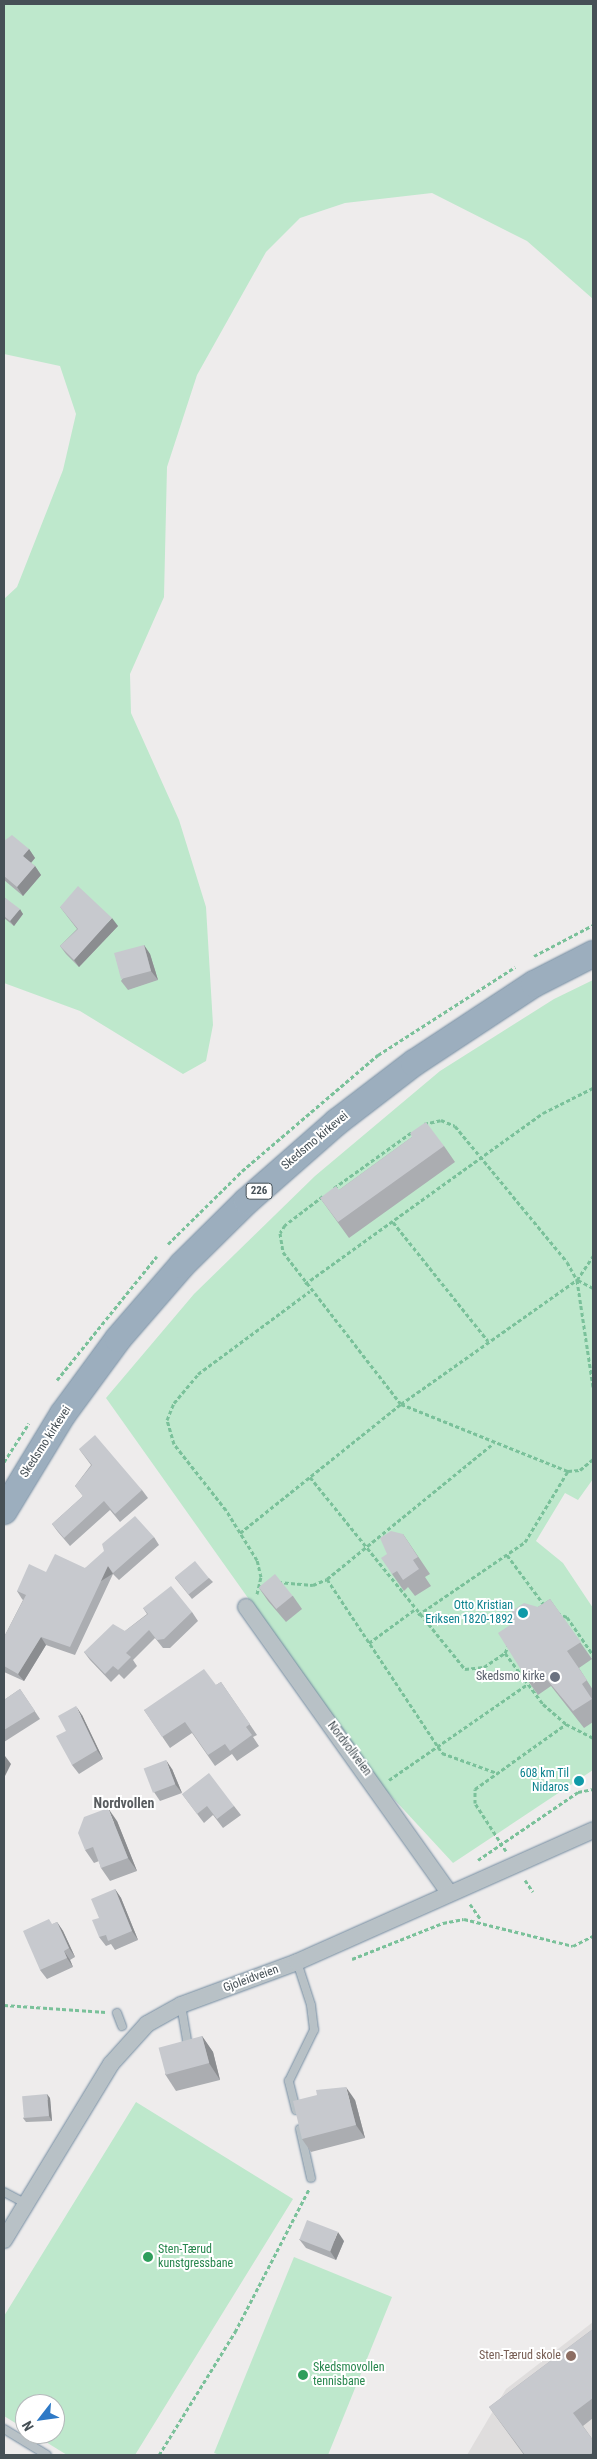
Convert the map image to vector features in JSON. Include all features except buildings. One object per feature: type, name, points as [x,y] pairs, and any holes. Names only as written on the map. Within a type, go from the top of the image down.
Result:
[{"type":"highway","name":"Skedsmo kirkevei","points":[[4,1511],[63,1414],[118,1339],[182,1265],[247,1201],[336,1122],[414,1063],[534,984],[593,954]]},
{"type":"street","name":"Nordvollveien","points":[[246,1607],[378,1788],[447,1888]]},
{"type":"street","name":"Gjoleidveien","points":[[4,2240],[25,2203],[123,2048],[147,2024],[181,2005],[297,1962],[447,1888],[593,1830]]},
{"type":"lane","points":[[297,1962],[311,2005],[314,2030],[290,2081],[311,2178]]},
{"type":"lane","points":[[181,2005],[188,2046]]},
{"type":"lane","points":[[117,2013],[122,2026]]},
{"type":"lane","points":[[4,2192],[25,2203]]},
{"type":"lane","points":[[4,2429],[47,2455]]},
{"type":"path","points":[[305,1284],[560,1102],[593,1088]]},
{"type":"path","points":[[593,1288],[577,1280],[482,1158],[448,1121],[433,1120],[410,1134],[285,1225],[280,1233],[283,1252],[305,1284],[401,1404],[568,1472],[580,1470],[593,1459]]},
{"type":"path","points":[[249,1165],[269,1148]]},
{"type":"path","points":[[393,1222],[488,1341]]},
{"type":"path","points":[[240,1533],[401,1404],[577,1280],[593,1256]]},
{"type":"path","points":[[577,1280],[593,1387]]},
{"type":"path","points":[[246,1607],[255,1596],[261,1577],[257,1560],[240,1533],[174,1444],[167,1428],[169,1412],[198,1374],[310,1291]]},
{"type":"path","points":[[261,1577],[302,1586],[327,1579],[494,1442]]},
{"type":"path","points":[[418,1615],[507,1555],[530,1537],[568,1472]]},
{"type":"path","points":[[310,1477],[367,1547],[418,1615],[465,1669],[478,1670],[505,1653],[511,1639]]},
{"type":"path","points":[[507,1555],[549,1613],[567,1618],[593,1655]]},
{"type":"path","points":[[327,1579],[438,1748],[452,1760],[497,1773]]},
{"type":"path","points":[[370,1643],[414,1610]]},
{"type":"path","points":[[505,1653],[526,1685],[566,1724],[593,1738]]},
{"type":"path","points":[[378,1788],[526,1685]]},
{"type":"path","points":[[511,1857],[473,1798],[475,1789],[566,1724]]},
{"type":"path","points":[[447,1888],[502,1844],[578,1792],[593,1789]]},
{"type":"path","points":[[520,1871],[533,1892]]},
{"type":"path","points":[[344,1961],[464,1919],[573,1946],[593,1936]]},
{"type":"path","points":[[4,2005],[117,2013]]},
{"type":"path","points":[[159,2455],[235,2332],[308,2199],[311,2178]]},
{"type":"shaded area","name":"Sten-Tærud skole","points":[[593,2322],[593,2455],[467,2455],[506,2389]]},
{"type":"green space","points":[[4,4],[593,4],[593,299],[527,241],[432,193],[345,203],[300,218],[266,252],[197,375],[167,467],[164,597],[130,674],[131,713],[179,820],[206,907],[213,1025],[206,1061],[183,1074],[80,1011],[4,983],[4,599],[17,587],[63,470],[76,414],[60,366],[4,354]]},
{"type":"green space","points":[[593,980],[593,1479],[578,1500],[565,1493],[536,1541],[563,1563],[593,1608],[593,1770],[453,1863],[380,1784],[106,1398],[194,1294],[315,1176],[440,1071],[554,999]]},
{"type":"green space","name":"Sten-Tærud kunstgressbane","points":[[136,2102],[293,2199],[135,2455],[67,2455],[49,2444],[65,2444],[65,2394],[15,2394],[15,2423],[4,2416],[4,2316]]},
{"type":"green space","name":"Skedsmovollen tennisbane","points":[[294,2257],[392,2297],[328,2455],[220,2455],[214,2453]]},
{"type":"place","name":"Otto Kristian Eriksen 1820-1892","points":[[523,1613]]},
{"type":"place","name":"Skedsmo kirke","points":[[555,1677]]},
{"type":"place","name":"608 km Til Nidaros","points":[[579,1781]]},
{"type":"place","name":"Sten-Tærud kunstgressbane","points":[[148,2257]]},
{"type":"place","name":"Sten-Tærud skole","points":[[571,2356]]},
{"type":"place","name":"Skedsmovollen tennisbane","points":[[303,2375]]},
{"type":"district","name":"Nordvollen","points":[[124,1803]]}]
